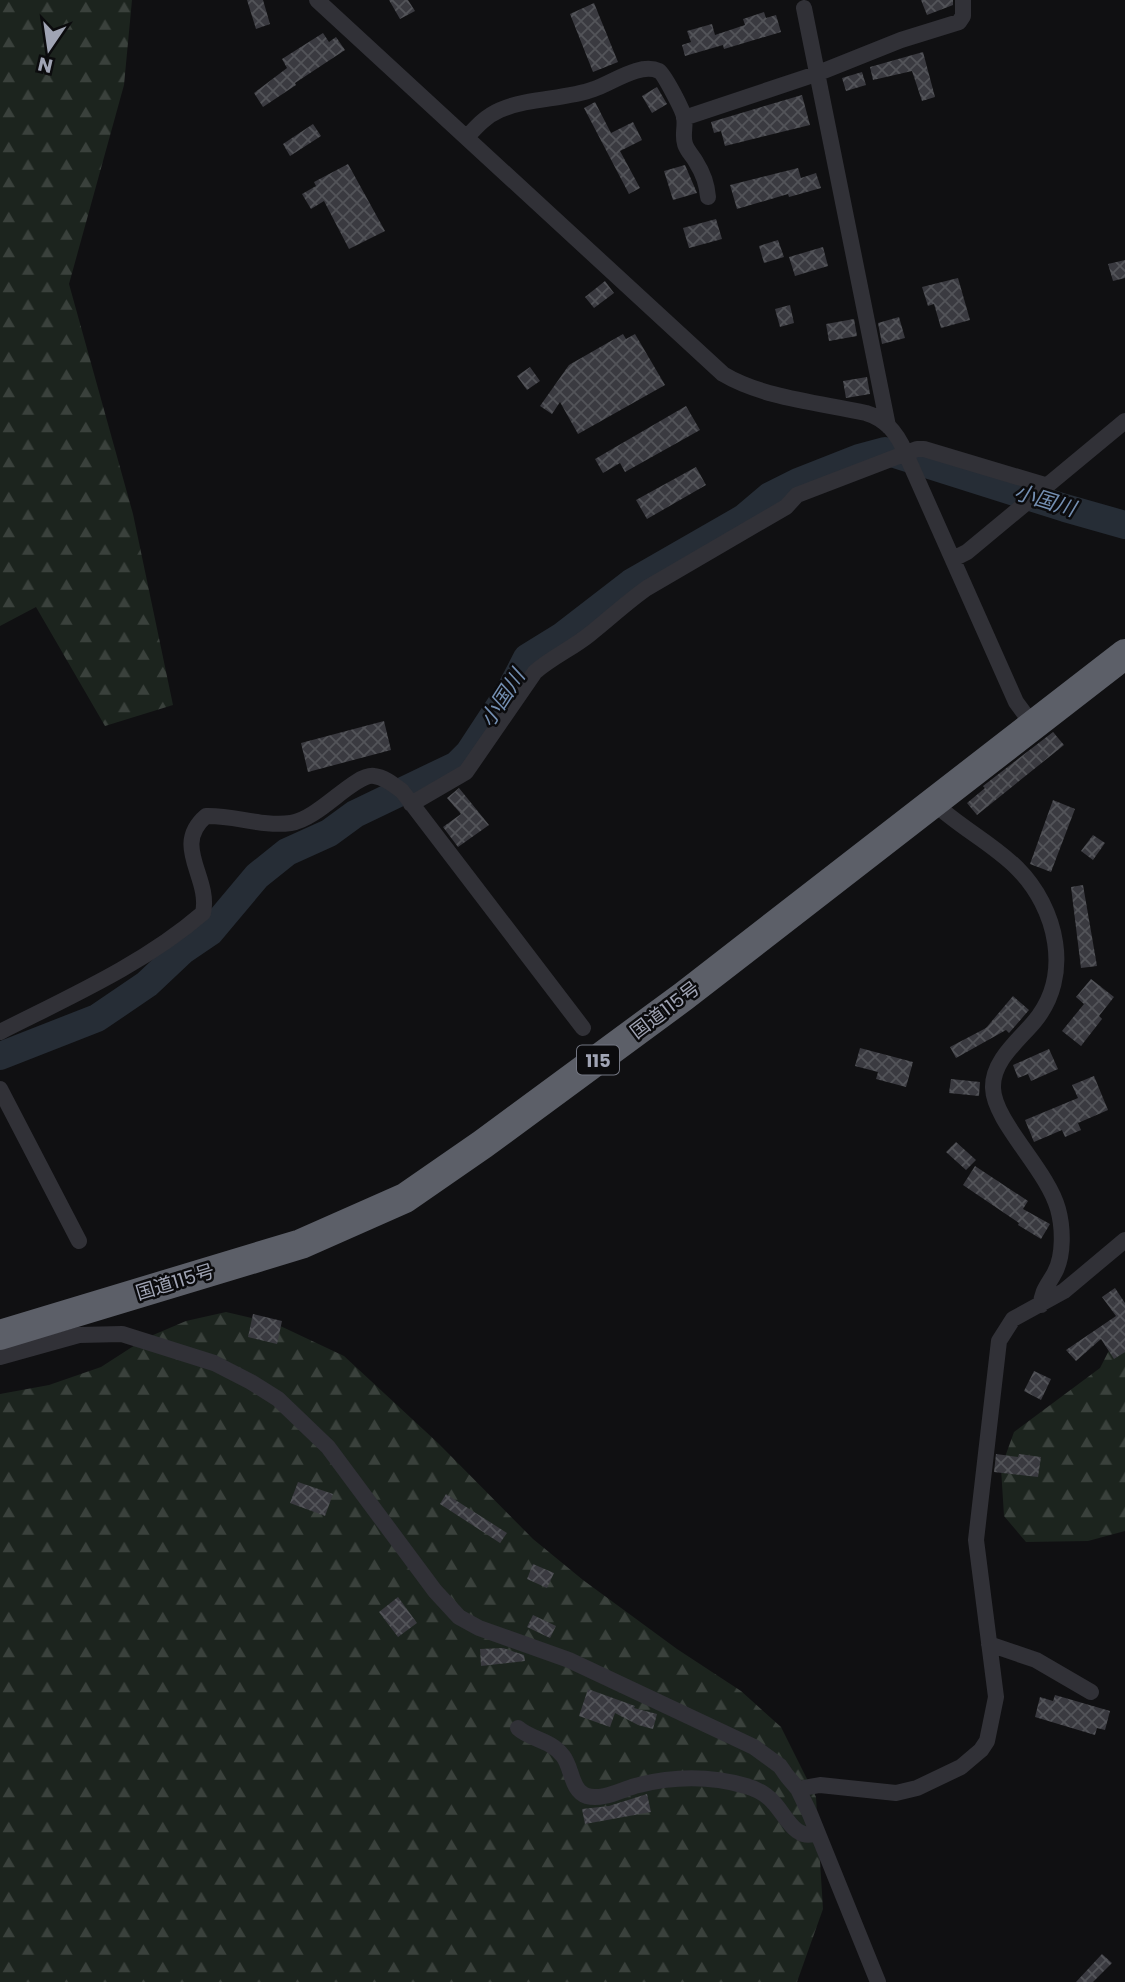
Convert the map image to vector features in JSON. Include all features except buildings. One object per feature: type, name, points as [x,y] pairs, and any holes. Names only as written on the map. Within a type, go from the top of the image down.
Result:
[{"type":"highway","name":"国道115号","points":[[0,1335],[301,1244],[405,1198],[684,996],[1125,654]]},
{"type":"street","points":[[317,0],[723,374],[743,385],[761,390],[866,413],[888,426],[898,436],[1016,702],[1032,725]]},
{"type":"street","points":[[684,118],[816,74],[901,40],[959,22],[963,16],[963,0]]},
{"type":"street","points":[[804,8],[888,426]]},
{"type":"street","points":[[467,137],[480,122],[501,110],[533,100],[589,91],[646,69],[662,73],[668,80],[684,118],[686,147],[705,179],[708,197]]},
{"type":"street","points":[[953,559],[967,552],[1125,421]]},
{"type":"street","points":[[411,804],[466,772],[535,673],[545,663],[589,636],[625,603],[786,508],[797,495],[905,452],[924,449],[1048,486]]},
{"type":"street","points":[[0,1032],[140,957],[203,913],[205,892],[190,847],[198,823],[206,816],[274,825],[296,822],[312,815],[368,776],[376,776],[391,783],[402,792],[583,1028]]},
{"type":"street","points":[[933,802],[1017,868],[1040,897],[1055,940],[1058,964],[1048,1002],[1043,1012],[1001,1059],[995,1071],[993,1090],[999,1110],[1041,1171],[1058,1210],[1061,1241],[1059,1259],[1056,1270],[1041,1296],[1041,1305]]},
{"type":"street","points":[[0,1089],[79,1241]]},
{"type":"street","points":[[798,1789],[820,1785],[896,1793],[938,1780],[961,1767],[981,1750],[987,1741],[996,1697],[976,1540],[977,1511],[999,1341],[1013,1319],[1041,1305],[1084,1276],[1125,1240]]},
{"type":"street","points":[[0,1357],[79,1335],[122,1334],[214,1363],[278,1399],[328,1447],[435,1591],[459,1617],[479,1628],[569,1660],[740,1740],[780,1766],[798,1789],[878,1982]]},
{"type":"street","points":[[989,1644],[1036,1660],[1091,1692]]},
{"type":"street","points":[[518,1728],[554,1746],[568,1764],[574,1782],[587,1796],[602,1796],[640,1784],[667,1780],[723,1780],[765,1794],[778,1806],[797,1832],[805,1835],[817,1833]]},
{"type":"green space","points":[[0,0],[132,0],[124,85],[69,284],[133,514],[173,705],[105,726],[36,607],[0,626]]},
{"type":"green space","points":[[1125,1303],[1125,1531],[1088,1541],[1026,1542],[1004,1516],[1001,1468],[1014,1432],[1100,1368],[1122,1325]]},
{"type":"green space","points":[[226,1312],[274,1323],[344,1356],[438,1443],[533,1539],[583,1580],[677,1649],[741,1691],[781,1727],[816,1797],[823,1909],[797,1982],[0,1982],[0,1394],[49,1385],[101,1367],[146,1338],[186,1321]]},
{"type":"waterway","name":"小国川","points":[[0,1056],[97,1018],[147,984],[182,951],[210,932],[257,876],[287,852],[329,833],[355,814],[457,765],[469,753],[511,689],[527,658],[561,637],[631,583],[744,518],[770,496],[798,482],[859,458],[885,451],[1125,525]]}]
